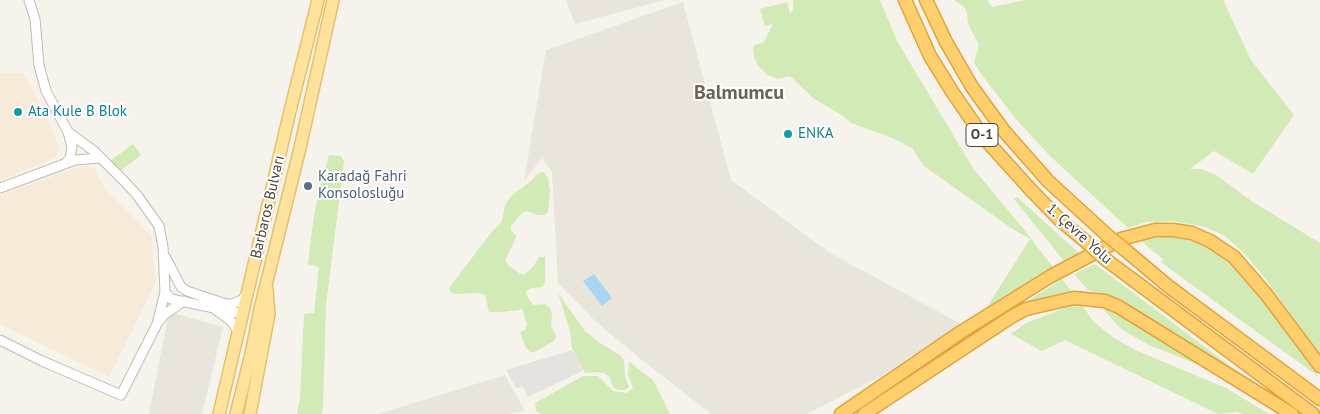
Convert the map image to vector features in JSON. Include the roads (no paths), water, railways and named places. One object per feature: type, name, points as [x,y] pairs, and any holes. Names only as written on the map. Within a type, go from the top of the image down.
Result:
[{"type":"highway","name":"1. Çevre Yolu","points":[[905,0],[930,56],[984,138],[1060,220],[1105,259],[1312,414]]},
{"type":"highway","name":"1. Çevre Yolu","points":[[926,0],[946,42],[972,87],[1004,131],[1048,180],[1108,236],[1168,286],[1320,399]]},
{"type":"highway","points":[[841,414],[961,332],[1019,296],[1102,248],[1136,234],[1155,230],[1192,233],[1210,241],[1234,257],[1266,294],[1320,366]]},
{"type":"highway","points":[[864,414],[972,342],[1026,309],[1074,298],[1104,301],[1135,316],[1292,414]]},
{"type":"main road","name":"Barbaros Bulvarı","points":[[219,414],[318,0]]},
{"type":"main road","name":"Barbaros Bulvarı","points":[[236,414],[266,282],[300,148],[333,0]]},
{"type":"main road","points":[[250,414],[269,314],[266,282]]},
{"type":"main road","points":[[243,314],[260,309]]},
{"type":"main road","points":[[233,357],[251,354],[257,358],[258,366]]},
{"type":"street","points":[[29,0],[35,19],[39,65],[46,91],[68,132],[72,147],[70,158],[65,164]]},
{"type":"street","points":[[0,340],[42,361],[122,395],[158,322],[165,292],[163,247],[159,226],[137,195],[88,146],[68,132]]},
{"type":"street","points":[[0,188],[65,164],[82,159],[100,158]]},
{"type":"street","points":[[163,247],[175,278],[187,292],[226,304],[232,304],[242,300],[248,291]]},
{"type":"street","points":[[165,292],[171,299],[243,314]]},
{"type":"street","points":[[158,322],[165,314],[184,301]]},
{"type":"street","points":[[216,309],[230,320],[239,332]]},
{"type":"water","points":[[594,274],[612,298],[602,306],[583,281]]},
{"type":"place","name":"Ata Kule B Blok","points":[[18,112]]},
{"type":"place","name":"ENKA","points":[[788,134]]},
{"type":"place","name":"Karadağ Fahri Konsolosluğu","points":[[308,186]]},
{"type":"district","name":"Balmumcu","points":[[739,93]]}]
